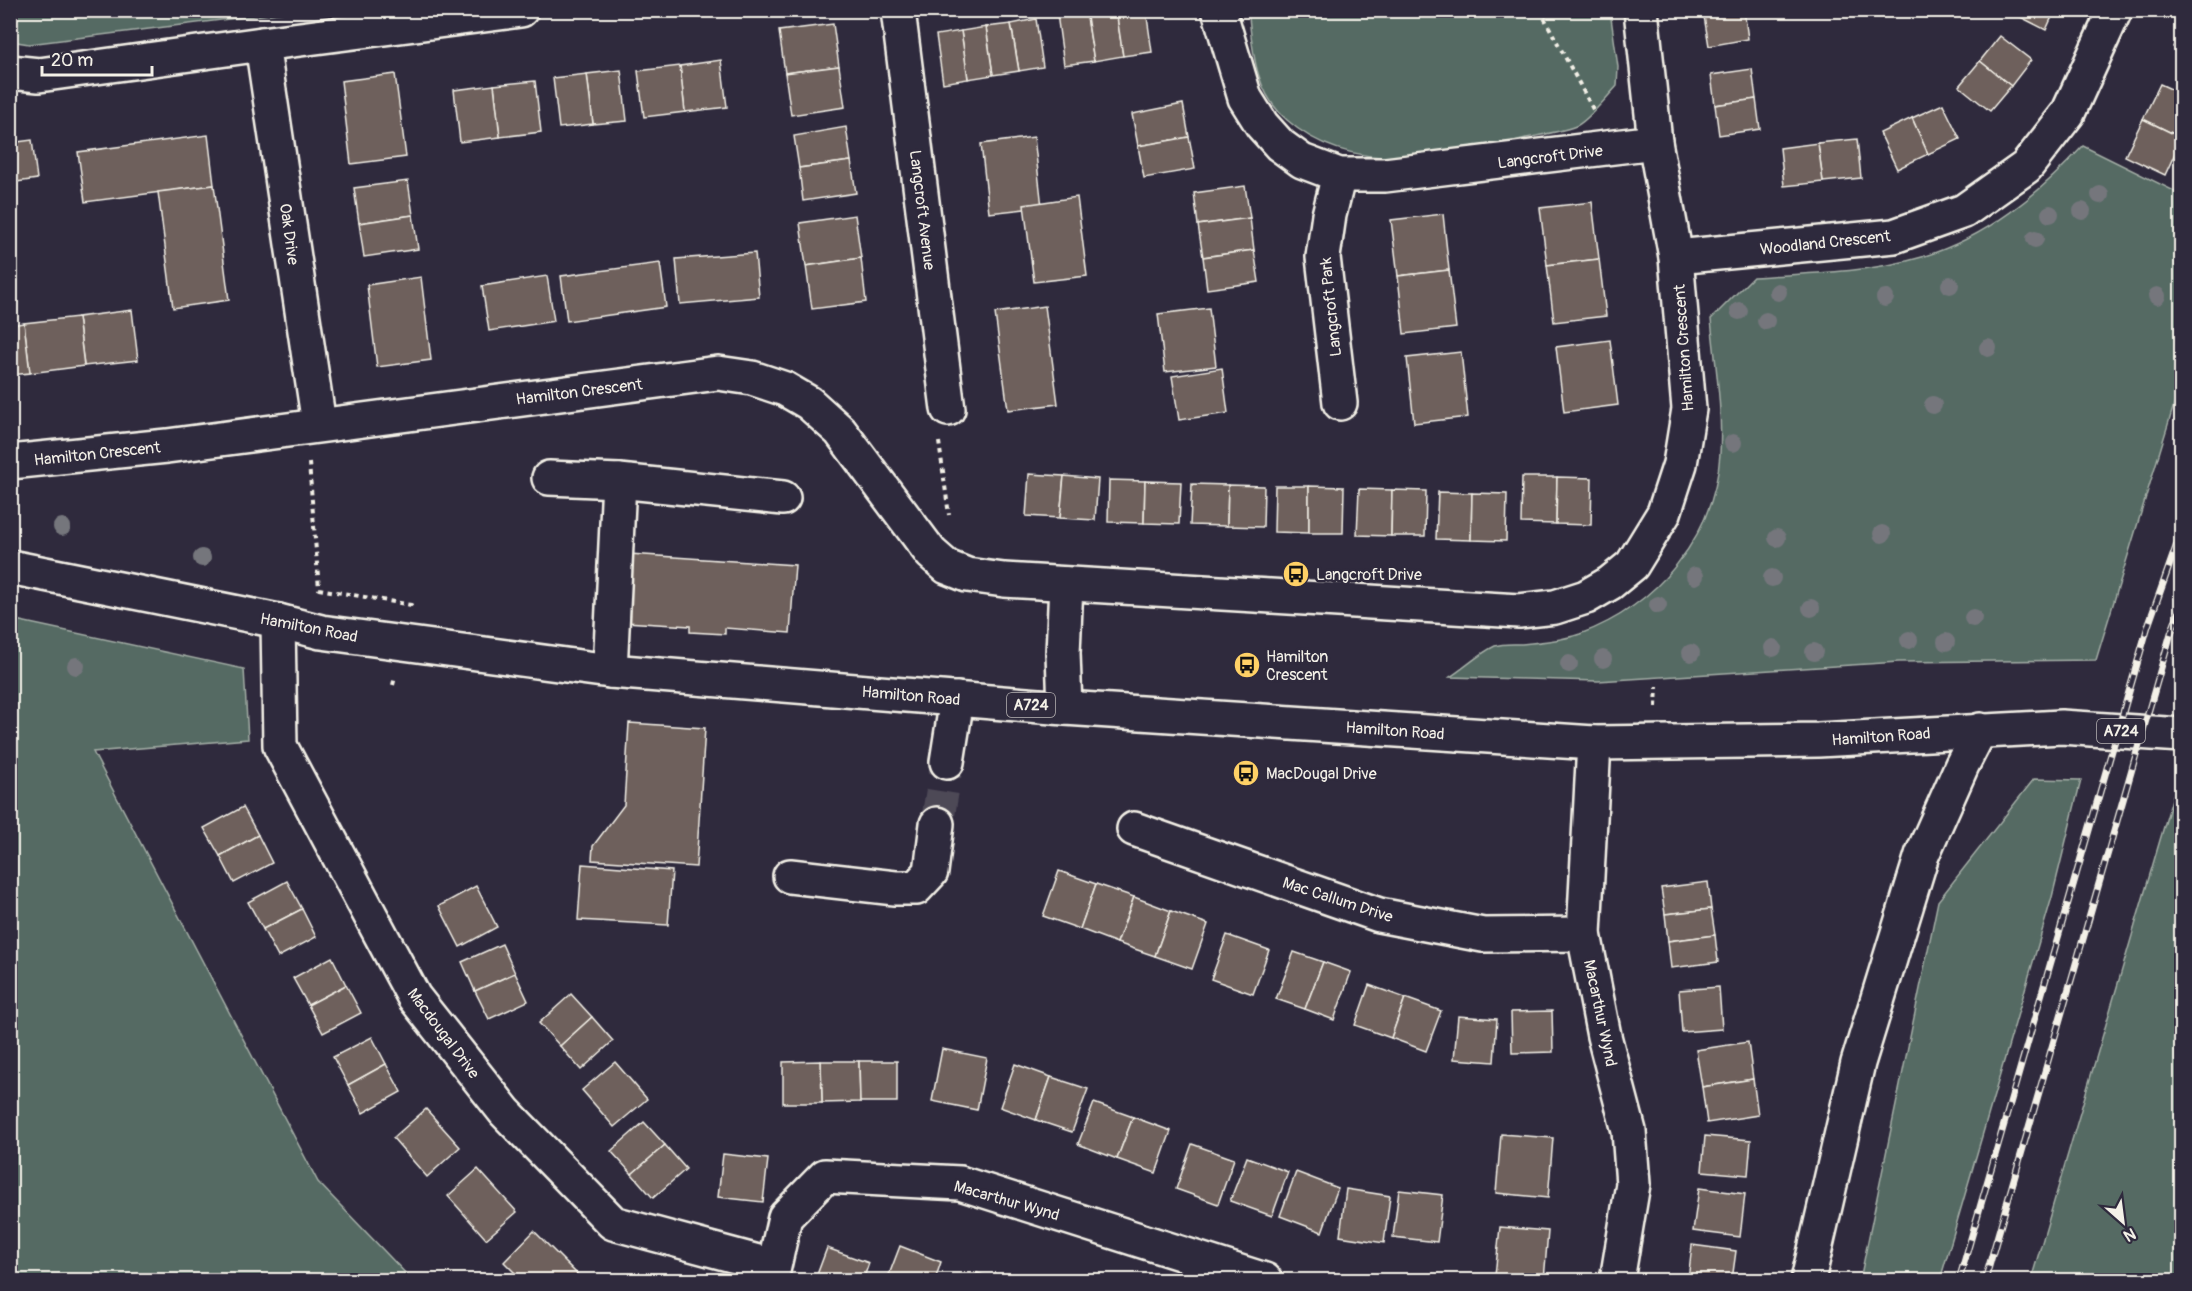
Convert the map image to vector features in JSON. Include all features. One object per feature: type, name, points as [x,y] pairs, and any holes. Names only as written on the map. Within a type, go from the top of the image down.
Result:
[{"type":"street","points":[[10,72],[39,75],[521,10]]},
{"type":"street","name":"Langcroft Avenue","points":[[898,10],[948,410]]},
{"type":"street","name":"Langcroft Drive","points":[[1219,10],[1245,98],[1262,125],[1280,145],[1302,161],[1339,176],[1385,175],[1613,149],[1655,142]]},
{"type":"street","name":"Hamilton Crescent","points":[[10,462],[166,446],[718,373],[752,378],[784,389],[809,403],[840,431],[931,553],[947,567],[967,574],[1004,580],[1066,584],[1520,610],[1555,608],[1586,597],[1610,583],[1632,565],[1664,513],[1680,464],[1689,409],[1676,257],[1655,142],[1641,10]]},
{"type":"street","name":"Woodland Crescent","points":[[1676,257],[1894,236],[1964,211],[2026,167],[2068,113],[2115,10]]},
{"type":"street","name":"Oak Drive","points":[[262,44],[312,425]]},
{"type":"street","name":"Langcroft Park","points":[[1339,176],[1329,215],[1323,257],[1340,403]]},
{"type":"street","points":[[549,478],[619,481],[783,498]]},
{"type":"street","points":[[610,671],[619,481]]},
{"type":"street","name":"Hamilton Road","points":[[10,567],[278,621],[321,632],[610,671],[1065,708],[1594,743],[1818,740],[2061,727],[2181,735]]},
{"type":"street","points":[[1065,708],[1063,653],[1066,584]]},
{"type":"street","name":"Macdougal Drive","points":[[278,621],[280,746],[414,997],[505,1112],[613,1223],[772,1273]]},
{"type":"street","points":[[947,762],[957,699]]},
{"type":"street","points":[[1808,1281],[1858,1063],[1918,866],[1962,765],[1980,730]]},
{"type":"street","name":"Macarthur Wynd","points":[[1594,743],[1584,934],[1604,1036],[1629,1131],[1633,1184],[1617,1281]]},
{"type":"street","points":[[790,876],[895,888],[916,888],[931,872],[937,824]]},
{"type":"street","name":"Mac Callum Drive","points":[[1134,829],[1379,915],[1484,935],[1584,934]]},
{"type":"street","name":"Macarthur Wynd","points":[[772,1273],[786,1217],[825,1176],[960,1183],[1265,1281]]},
{"type":"path","points":[[1540,10],[1613,149]]},
{"type":"path","points":[[312,425],[319,589],[411,605]]},
{"type":"path","points":[[941,458],[946,495]]},
{"type":"green space","points":[[10,11],[294,11],[29,44],[11,41]]},
{"type":"green space","points":[[1245,11],[1610,11],[1618,67],[1617,86],[1587,118],[1567,129],[1466,152],[1434,156],[1402,158],[1371,156],[1341,150],[1313,138],[1287,120],[1269,98],[1258,73],[1249,17]]},
{"type":"green space","points":[[2083,146],[2174,191],[2182,188],[2181,382],[2096,660],[1899,662],[1598,681],[1450,677],[1495,646],[1566,638],[1608,622],[1633,606],[1656,587],[1677,565],[1694,540],[1707,513],[1716,484],[1721,437],[1720,404],[1711,319],[1753,277],[1881,266],[1922,257],[1946,248],[1990,226],[2010,212],[2048,181]]},
{"type":"green space","points":[[11,619],[244,669],[248,739],[93,752],[318,1182],[412,1280],[11,1280]]},
{"type":"green space","points":[[2034,779],[2081,780],[2052,897],[1940,1280],[1860,1280],[1938,901]]},
{"type":"green space","points":[[2175,789],[2182,789],[2181,1280],[2031,1280]]},
{"type":"building","points":[[1086,10],[1094,61],[1064,65],[1057,14]]},
{"type":"building","points":[[1086,10],[1116,10],[1123,56],[1094,61]]},
{"type":"building","points":[[1116,10],[1146,10],[1152,52],[1123,56]]},
{"type":"building","points":[[1703,10],[1738,10],[1704,16]]},
{"type":"building","points":[[1744,10],[1748,39],[1709,46],[1704,16]]},
{"type":"building","points":[[2007,10],[2055,10],[2046,30]]},
{"type":"building","points":[[1036,19],[1043,67],[1019,71],[1011,24]]},
{"type":"building","points":[[833,24],[839,66],[785,73],[779,31]]},
{"type":"building","points":[[1011,24],[1019,71],[993,75],[986,27]]},
{"type":"building","points":[[986,27],[993,75],[968,79],[961,31]]},
{"type":"building","points":[[2182,29],[2182,51],[2173,47]]},
{"type":"building","points":[[961,31],[968,79],[943,83],[936,35]]},
{"type":"building","points":[[2000,36],[2031,60],[2011,86],[1980,61]]},
{"type":"building","points":[[721,60],[727,107],[685,112],[680,66]]},
{"type":"building","points":[[1980,61],[2011,86],[1990,111],[1959,86]]},
{"type":"building","points":[[680,66],[685,112],[644,117],[638,71]]},
{"type":"building","points":[[839,66],[845,107],[791,115],[785,73]]},
{"type":"building","points":[[1752,69],[1756,99],[1715,105],[1711,75]]},
{"type":"building","points":[[621,70],[627,121],[593,124],[587,74]]},
{"type":"building","points":[[395,74],[406,157],[351,164],[341,81]]},
{"type":"building","points":[[587,74],[593,124],[559,128],[553,78]]},
{"type":"building","points":[[535,81],[541,132],[500,137],[494,85]]},
{"type":"building","points":[[2160,84],[2182,94],[2182,138],[2143,119]]},
{"type":"building","points":[[494,85],[500,137],[460,142],[454,90]]},
{"type":"building","points":[[1756,99],[1760,129],[1719,135],[1715,105]]},
{"type":"building","points":[[1183,104],[1189,137],[1138,146],[1132,114]]},
{"type":"building","points":[[1943,104],[1960,139],[1928,154],[1912,118]]},
{"type":"building","points":[[1912,118],[1928,154],[1897,169],[1880,133]]},
{"type":"building","points":[[2143,119],[2182,138],[2165,175],[2125,156]]},
{"type":"building","points":[[846,127],[851,161],[799,168],[794,136]]},
{"type":"building","points":[[208,135],[214,185],[85,202],[78,152]]},
{"type":"building","points":[[1034,137],[1042,207],[989,213],[981,144]]},
{"type":"building","points":[[1189,137],[1195,169],[1144,178],[1138,146]]},
{"type":"building","points":[[1857,139],[1861,178],[1823,182],[1818,143]]},
{"type":"building","points":[[32,140],[37,179],[10,183],[10,143]]},
{"type":"building","points":[[1818,143],[1823,182],[1784,186],[1780,148]]},
{"type":"building","points":[[851,161],[856,193],[803,201],[799,168]]},
{"type":"building","points":[[408,181],[413,215],[359,223],[354,188]]},
{"type":"building","points":[[214,185],[229,300],[173,308],[158,192]]},
{"type":"building","points":[[1245,186],[1250,218],[1198,225],[1194,193]]},
{"type":"building","points":[[1077,197],[1087,276],[1034,282],[1024,205]]},
{"type":"building","points":[[1592,202],[1599,259],[1547,265],[1540,208]]},
{"type":"building","points":[[1443,214],[1449,270],[1398,276],[1391,220]]},
{"type":"building","points":[[413,215],[418,249],[364,257],[359,223]]},
{"type":"building","points":[[855,215],[861,258],[806,266],[800,223]]},
{"type":"building","points":[[1250,218],[1254,250],[1203,257],[1198,225]]},
{"type":"building","points":[[1254,250],[1259,282],[1207,289],[1203,257]]},
{"type":"building","points":[[755,253],[759,297],[680,304],[676,259]]},
{"type":"building","points":[[861,258],[866,302],[812,309],[806,266]]},
{"type":"building","points":[[1599,259],[1606,316],[1554,322],[1547,265]]},
{"type":"building","points":[[660,263],[666,307],[567,321],[561,276]]},
{"type":"building","points":[[1449,270],[1456,328],[1404,334],[1398,276]]},
{"type":"building","points":[[547,276],[554,321],[489,331],[482,286]]},
{"type":"building","points":[[421,277],[431,360],[377,367],[367,285]]},
{"type":"building","points":[[1045,306],[1058,404],[1008,410],[995,313]]},
{"type":"building","points":[[1209,308],[1216,366],[1165,372],[1158,314]]},
{"type":"building","points":[[132,310],[138,360],[84,366],[78,317]]},
{"type":"building","points":[[78,317],[84,366],[30,373],[24,323]]},
{"type":"building","points":[[24,323],[30,373],[10,375],[10,325]]},
{"type":"building","points":[[1610,340],[1618,405],[1564,412],[1556,347]]},
{"type":"building","points":[[1461,352],[1468,417],[1414,423],[1407,358]]},
{"type":"building","points":[[1222,368],[1228,413],[1179,420],[1172,376]]},
{"type":"building","points":[[1029,474],[1064,476],[1060,518],[1026,516]]},
{"type":"building","points":[[1064,476],[1098,479],[1095,520],[1060,518]]},
{"type":"building","points":[[1522,477],[1557,477],[1556,524],[1521,523]]},
{"type":"building","points":[[1557,477],[1592,478],[1591,525],[1556,524]]},
{"type":"building","points":[[1109,480],[1145,481],[1144,523],[1108,522]]},
{"type":"building","points":[[1145,481],[1181,482],[1179,524],[1144,523]]},
{"type":"building","points":[[1192,484],[1228,485],[1227,526],[1190,525]]},
{"type":"building","points":[[1228,485],[1264,486],[1263,527],[1227,526]]},
{"type":"building","points":[[1275,486],[1309,486],[1309,533],[1274,532]]},
{"type":"building","points":[[1309,486],[1344,487],[1343,533],[1309,533]]},
{"type":"building","points":[[1359,489],[1392,490],[1391,536],[1357,535]]},
{"type":"building","points":[[1392,490],[1426,491],[1425,536],[1391,536]]},
{"type":"building","points":[[1438,492],[1472,493],[1471,540],[1436,539]]},
{"type":"building","points":[[1472,493],[1507,494],[1506,541],[1471,540]]},
{"type":"building","points":[[629,554],[795,565],[790,633],[725,628],[725,634],[690,632],[690,626],[625,622]]},
{"type":"building","points":[[629,723],[705,728],[696,867],[592,860],[593,846],[624,805]]},
{"type":"building","points":[[243,807],[258,835],[220,856],[204,828]]},
{"type":"building","points":[[258,835],[272,863],[234,883],[220,856]]},
{"type":"building","points":[[582,864],[672,871],[668,925],[578,920]]},
{"type":"building","points":[[1059,871],[1096,884],[1080,929],[1043,916]]},
{"type":"building","points":[[287,881],[302,909],[263,929],[248,902]]},
{"type":"building","points":[[1708,882],[1711,909],[1665,914],[1661,888]]},
{"type":"building","points":[[1096,884],[1134,897],[1117,943],[1080,929]]},
{"type":"building","points":[[476,886],[497,927],[460,947],[439,906]]},
{"type":"building","points":[[1134,897],[1171,911],[1155,956],[1117,943]]},
{"type":"building","points":[[302,909],[316,937],[278,957],[263,929]]},
{"type":"building","points":[[1711,909],[1715,935],[1668,941],[1665,914]]},
{"type":"building","points":[[1171,911],[1208,924],[1192,969],[1155,956]]},
{"type":"building","points":[[1227,935],[1269,950],[1253,994],[1211,979]]},
{"type":"building","points":[[1715,935],[1718,962],[1671,968],[1668,941]]},
{"type":"building","points":[[502,944],[515,973],[475,991],[462,962]]},
{"type":"building","points":[[1294,952],[1323,962],[1305,1009],[1276,999]]},
{"type":"building","points":[[332,957],[346,985],[308,1005],[293,978]]},
{"type":"building","points":[[1323,962],[1351,972],[1334,1020],[1305,1009]]},
{"type":"building","points":[[515,973],[528,1001],[489,1019],[475,991]]},
{"type":"building","points":[[346,985],[361,1013],[323,1033],[308,1005]]},
{"type":"building","points":[[1369,985],[1405,998],[1391,1038],[1355,1025]]},
{"type":"building","points":[[1719,987],[1722,1029],[1682,1032],[1679,990]]},
{"type":"building","points":[[571,994],[592,1017],[560,1046],[539,1023]]},
{"type":"building","points":[[1405,998],[1441,1011],[1426,1051],[1391,1038]]},
{"type":"building","points":[[1552,1011],[1553,1052],[1512,1053],[1511,1012]]},
{"type":"building","points":[[1458,1016],[1497,1019],[1494,1062],[1454,1059]]},
{"type":"building","points":[[592,1017],[613,1041],[581,1070],[560,1046]]},
{"type":"building","points":[[372,1037],[386,1064],[348,1085],[333,1057]]},
{"type":"building","points":[[1748,1042],[1753,1079],[1702,1087],[1696,1050]]},
{"type":"building","points":[[942,1049],[987,1058],[977,1110],[932,1101]]},
{"type":"building","points":[[821,1061],[859,1061],[860,1102],[822,1103]]},
{"type":"building","points":[[821,1061],[822,1103],[783,1103],[783,1062]]},
{"type":"building","points":[[859,1061],[897,1061],[897,1102],[860,1102]]},
{"type":"building","points":[[615,1062],[647,1099],[614,1127],[582,1090]]},
{"type":"building","points":[[386,1064],[401,1092],[363,1113],[348,1085]]},
{"type":"building","points":[[1015,1064],[1051,1077],[1036,1120],[1000,1107]]},
{"type":"building","points":[[1051,1077],[1088,1089],[1072,1132],[1036,1120]]},
{"type":"building","points":[[1753,1079],[1758,1115],[1707,1123],[1702,1087]]},
{"type":"building","points":[[1094,1103],[1133,1117],[1117,1159],[1078,1144]]},
{"type":"building","points":[[426,1109],[460,1147],[427,1177],[393,1138]]},
{"type":"building","points":[[1133,1117],[1171,1131],[1156,1173],[1117,1159]]},
{"type":"building","points":[[644,1122],[665,1145],[632,1174],[611,1151]]},
{"type":"building","points":[[1501,1134],[1553,1138],[1548,1198],[1496,1193]]},
{"type":"building","points":[[1705,1136],[1751,1140],[1748,1175],[1702,1171]]},
{"type":"building","points":[[1192,1144],[1234,1159],[1218,1204],[1176,1189]]},
{"type":"building","points":[[665,1145],[686,1169],[653,1198],[632,1174]]},
{"type":"building","points":[[723,1154],[768,1159],[763,1202],[718,1197]]},
{"type":"building","points":[[1247,1157],[1288,1172],[1272,1216],[1230,1201]]},
{"type":"building","points":[[478,1169],[517,1212],[486,1239],[448,1196]]},
{"type":"building","points":[[1296,1172],[1338,1188],[1322,1232],[1280,1216]]},
{"type":"building","points":[[1699,1188],[1745,1194],[1740,1237],[1693,1231]]},
{"type":"building","points":[[1346,1189],[1390,1196],[1384,1243],[1340,1236]]},
{"type":"building","points":[[1399,1190],[1443,1195],[1437,1242],[1393,1237]]},
{"type":"building","points":[[1500,1227],[1548,1231],[1544,1280],[1495,1276]]},
{"type":"building","points":[[534,1231],[579,1276],[574,1280],[522,1280],[504,1262]]},
{"type":"building","points":[[1692,1245],[1736,1251],[1732,1280],[1688,1280]]},
{"type":"building","points":[[900,1246],[941,1262],[935,1280],[887,1280]]},
{"type":"building","points":[[827,1248],[869,1263],[863,1280],[815,1280]]},
{"type":"building","points":[[977,1273],[998,1280],[974,1280]]},
{"type":"tunnel","points":[[937,824],[947,762]]},
{"type":"railway","points":[[1959,1280],[2148,626],[2182,530]]},
{"type":"railway","points":[[1985,1280],[2171,633],[2182,604]]},
{"type":"place","name":"Langcroft Drive","points":[[1296,574]]},
{"type":"place","name":"Hamilton Crescent","points":[[1247,665]]},
{"type":"place","name":"MacDougal Drive","points":[[1246,773]]}]
